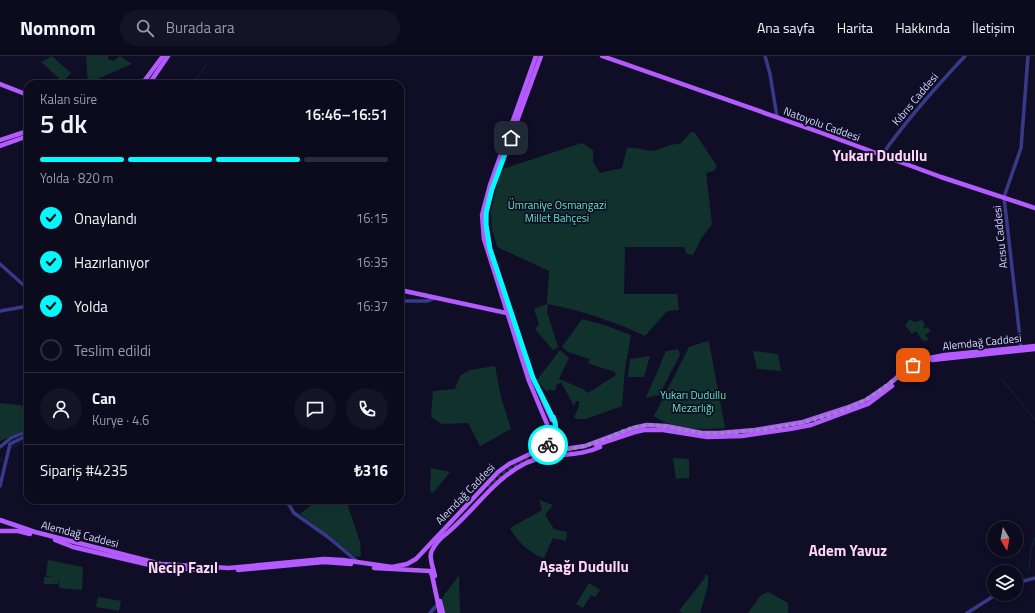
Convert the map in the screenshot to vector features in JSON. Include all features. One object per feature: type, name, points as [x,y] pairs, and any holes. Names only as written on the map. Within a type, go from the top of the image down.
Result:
[{"type":"main road","points":[[145,80],[162,59],[168,56]]},
{"type":"main road","points":[[530,454],[533,460],[544,456],[556,430],[533,378],[484,239],[482,215],[490,185],[536,56]]},
{"type":"main road","points":[[541,56],[496,176],[486,213],[486,225],[490,249],[529,381],[550,428],[554,427],[553,421]]},
{"type":"main road","name":"Natoyolu Caddesi","points":[[602,56],[777,117],[941,177],[1035,208]]},
{"type":"main road","points":[[151,80],[162,59]]},
{"type":"main road","points":[[0,84],[24,93]]},
{"type":"main road","points":[[0,140],[24,132]]},
{"type":"main road","points":[[0,146],[24,137]]},
{"type":"main road","points":[[404,291],[510,314]]},
{"type":"main road","name":"Alemdağ Caddesi","points":[[574,452],[644,430],[663,430],[707,437],[742,436],[810,423],[868,404],[920,364],[954,356],[1035,346]]},
{"type":"main road","name":"Alemdağ Caddesi","points":[[1021,348],[1035,349]]},
{"type":"main road","name":"Alemdağ Caddesi","points":[[301,563],[324,559],[392,567],[400,566],[417,557],[489,480],[509,464],[536,452],[585,446],[633,428],[647,425],[666,426],[702,433],[719,433],[810,423]]},
{"type":"main road","points":[[536,452],[546,441],[547,424]]},
{"type":"main road","name":"Alemdağ Caddesi","points":[[441,538],[451,530],[492,488],[514,469],[533,460],[585,452],[618,438]]},
{"type":"main road","points":[[509,464],[510,469],[514,469]]},
{"type":"main road","name":"Alemdağ Caddesi","points":[[0,531],[7,530],[45,537],[73,547],[155,564],[183,568],[209,569],[324,562],[343,563],[384,570],[422,570],[430,566],[433,547],[488,487]]},
{"type":"main road","name":"Alemdağ Caddesi","points":[[0,520],[8,524],[155,564]]},
{"type":"main road","points":[[7,530],[4,528],[8,524]]},
{"type":"main road","points":[[440,613],[432,575],[430,571],[422,570],[416,566],[417,557],[426,555],[430,560],[443,613]]},
{"type":"street","points":[[765,56],[770,74],[777,117]]},
{"type":"street","name":"Kıbrıs Caddesi","points":[[882,155],[899,131],[943,79],[965,56]]},
{"type":"street","name":"Acısu Caddesi","points":[[1021,348],[1004,197],[1021,148],[1028,56]]},
{"type":"street","points":[[0,264],[24,285]]},
{"type":"street","points":[[404,301],[428,301],[435,298]]},
{"type":"street","points":[[0,311],[24,307]]},
{"type":"street","points":[[0,446],[11,438],[24,433]]},
{"type":"street","points":[[0,486],[10,444],[24,437]]},
{"type":"street","points":[[288,504],[294,513],[328,537],[358,562]]},
{"type":"street","points":[[1023,581],[1035,578]]},
{"type":"street","points":[[967,613],[987,600]]},
{"type":"street","points":[[430,613],[438,604]]},
{"type":"green space","points":[[52,56],[71,73],[65,80],[61,80],[41,62]]},
{"type":"green space","points":[[86,56],[108,56],[109,60],[114,61],[120,56],[132,64],[95,80],[88,80]]},
{"type":"green space","name":"Ümraniye Osmangazi Millet Bahçesi","points":[[691,132],[695,133],[717,166],[714,171],[706,173],[712,224],[701,239],[693,255],[687,254],[684,247],[625,247],[624,294],[677,294],[679,310],[667,311],[645,336],[598,317],[548,304],[547,312],[558,347],[553,350],[535,329],[539,324],[534,309],[547,304],[549,271],[497,247],[492,229],[491,212],[500,170],[582,143],[593,150],[593,162],[600,173],[622,168],[627,148],[652,151],[673,144],[680,144]]},
{"type":"green space","points":[[582,319],[631,335],[625,369],[622,406],[586,419],[576,419],[574,417],[579,406],[579,401],[576,401],[570,417],[574,406],[561,382],[555,386],[557,389],[552,391],[549,389],[547,392],[537,380],[560,350],[569,358],[559,379],[583,389],[588,393],[616,375],[615,372],[588,363],[590,359],[568,352],[562,347]]},
{"type":"green space","points":[[910,319],[914,322],[922,320],[925,325],[923,327],[925,329],[927,327],[931,331],[925,335],[929,340],[923,341],[916,331],[912,334],[905,325]]},
{"type":"green space","name":"Yukarı Dudullu Mezarlığı","points":[[707,341],[709,342],[725,428],[688,428],[670,424],[654,416],[689,347]]},
{"type":"green space","points":[[678,349],[680,355],[659,395],[646,398],[666,351]]},
{"type":"green space","points":[[753,351],[778,354],[781,371],[757,369]]},
{"type":"green space","points":[[650,356],[644,377],[628,377],[630,359]]},
{"type":"green space","points":[[495,366],[501,397],[511,429],[480,446],[468,423],[442,424],[431,417],[433,391],[455,389],[460,376],[470,370]]},
{"type":"green space","points":[[0,403],[24,406],[24,431],[0,441]]},
{"type":"green space","points":[[673,458],[689,459],[689,478],[676,479]]},
{"type":"green space","points":[[431,468],[450,472],[433,493],[430,491]]},
{"type":"green space","points":[[539,500],[553,505],[545,515],[554,529],[567,532],[566,541],[553,538],[544,558],[534,554],[524,546],[510,528],[542,510]]},
{"type":"green space","points":[[312,504],[347,504],[360,542],[361,556],[356,557],[300,514]]},
{"type":"green space","points":[[48,560],[83,567],[82,590],[59,588],[59,577],[58,584],[44,584],[44,577],[55,577],[46,576]]},
{"type":"green space","points":[[706,574],[708,576],[708,585],[700,613],[682,613],[679,611],[704,579]]},
{"type":"green space","points":[[459,575],[460,613],[445,613],[442,598]]},
{"type":"green space","points":[[589,583],[600,590],[595,597],[591,595],[583,608],[576,604]]},
{"type":"green space","points":[[768,592],[788,603],[788,613],[748,613],[761,595]]},
{"type":"green space","points":[[98,597],[121,601],[119,611],[96,607]]},
{"type":"waterway","points":[[195,80],[209,61]]},
{"type":"waterway","points":[[1001,378],[1035,420]]},
{"type":"waterway","points":[[11,448],[24,441]]},
{"type":"waterway","points":[[0,462],[2,457]]},
{"type":"waterway","points":[[1029,570],[1031,549],[1035,537]]},
{"type":"tunnel","points":[[554,451],[559,441],[555,427]]},
{"type":"tunnel","points":[[488,487],[508,470],[527,460],[547,455],[573,452]]},
{"type":"way so far","points":[[548,445],[546,451],[577,448],[593,444],[619,432],[647,425],[666,426],[702,433],[741,432],[787,426],[809,421],[866,400],[913,365]]},
{"type":"district","name":"Yukarı Dudullu","points":[[880,155]]},
{"type":"district","name":"Adem Yavuz","points":[[848,550]]},
{"type":"district","name":"Aşağı Dudullu","points":[[584,566]]},
{"type":"district","name":"Necip Fazıl","points":[[183,567]]},
{"type":"route","points":[[511,138],[492,189],[486,213],[486,225],[490,249],[533,378],[554,417],[556,430],[548,445]]}]
